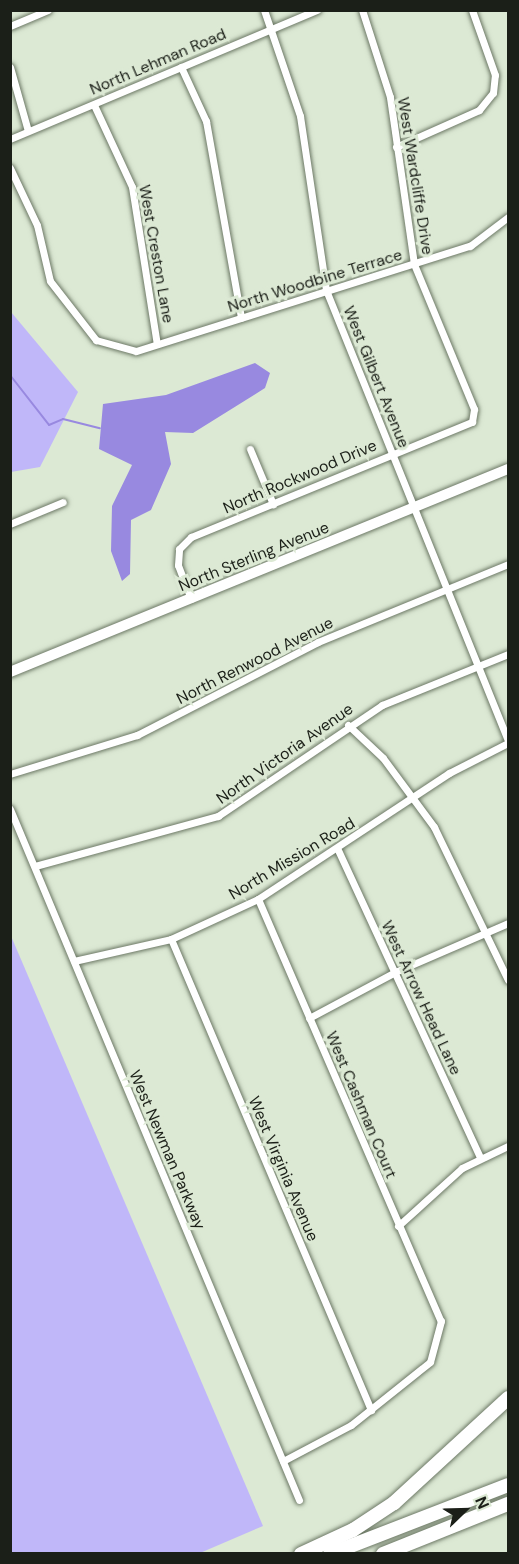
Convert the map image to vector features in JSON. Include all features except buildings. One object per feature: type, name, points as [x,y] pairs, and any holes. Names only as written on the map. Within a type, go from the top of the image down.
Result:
[{"type":"highway","points":[[301,1554],[353,1530],[394,1503],[508,1398]]},
{"type":"highway","points":[[330,1554],[508,1485]]},
{"type":"highway","points":[[383,1554],[508,1504]]},
{"type":"main road","name":"North Sterling Avenue","points":[[10,672],[508,470]]},
{"type":"street","points":[[10,26],[48,10]]},
{"type":"street","name":"West Gilbert Avenue","points":[[264,10],[300,116],[326,290],[508,742]]},
{"type":"street","name":"North Lehman Road","points":[[10,139],[317,10]]},
{"type":"street","name":"West Wardcliffe Drive","points":[[362,10],[390,97],[414,264],[474,409]]},
{"type":"street","points":[[396,147],[479,110],[493,93],[495,75],[472,10]]},
{"type":"street","points":[[10,67],[28,131]]},
{"type":"street","points":[[181,67],[206,121],[241,318]]},
{"type":"street","name":"West Creston Lane","points":[[94,105],[132,187],[157,344]]},
{"type":"street","name":"North Woodbine Terrace","points":[[10,168],[37,225],[50,281],[96,340],[136,351],[470,246],[508,217]]},
{"type":"street","name":"North Rockwood Drive","points":[[191,599],[178,565],[179,549],[191,537],[471,422],[474,409]]},
{"type":"street","points":[[250,449],[273,504]]},
{"type":"street","points":[[10,524],[63,502]]},
{"type":"street","name":"North Renwood Avenue","points":[[10,774],[137,735],[318,642],[508,564]]},
{"type":"street","name":"North Victoria Avenue","points":[[35,866],[218,816],[348,725],[382,705],[508,654]]},
{"type":"street","points":[[348,725],[414,797],[453,861],[508,980]]},
{"type":"street","name":"North Mission Road","points":[[74,961],[171,939],[258,899],[338,850],[414,797],[508,742]]},
{"type":"street","name":"West Newman Parkway","points":[[10,809],[298,1500]]},
{"type":"street","name":"West Arrow Head Lane","points":[[338,850],[480,1157]]},
{"type":"street","name":"West Cashman Court","points":[[258,899],[441,1321],[430,1362],[370,1410]]},
{"type":"street","points":[[309,1018],[394,972],[508,923]]},
{"type":"street","name":"West Virginia Avenue","points":[[171,939],[370,1410]]},
{"type":"street","points":[[398,1226],[480,1157],[508,1146]]},
{"type":"street","points":[[283,1461],[324,1443],[370,1410]]},
{"type":"shaded area","points":[[11,312],[78,392],[40,467],[11,472]]},
{"type":"shaded area","points":[[255,363],[270,373],[265,388],[193,433],[165,432],[171,464],[151,510],[131,520],[130,574],[122,581],[111,551],[112,506],[132,465],[99,449],[103,404],[166,395]]},
{"type":"shaded area","points":[[11,936],[263,1526],[200,1553],[11,1553]]},
{"type":"waterway","points":[[10,375],[49,425],[63,419],[100,428]]}]
